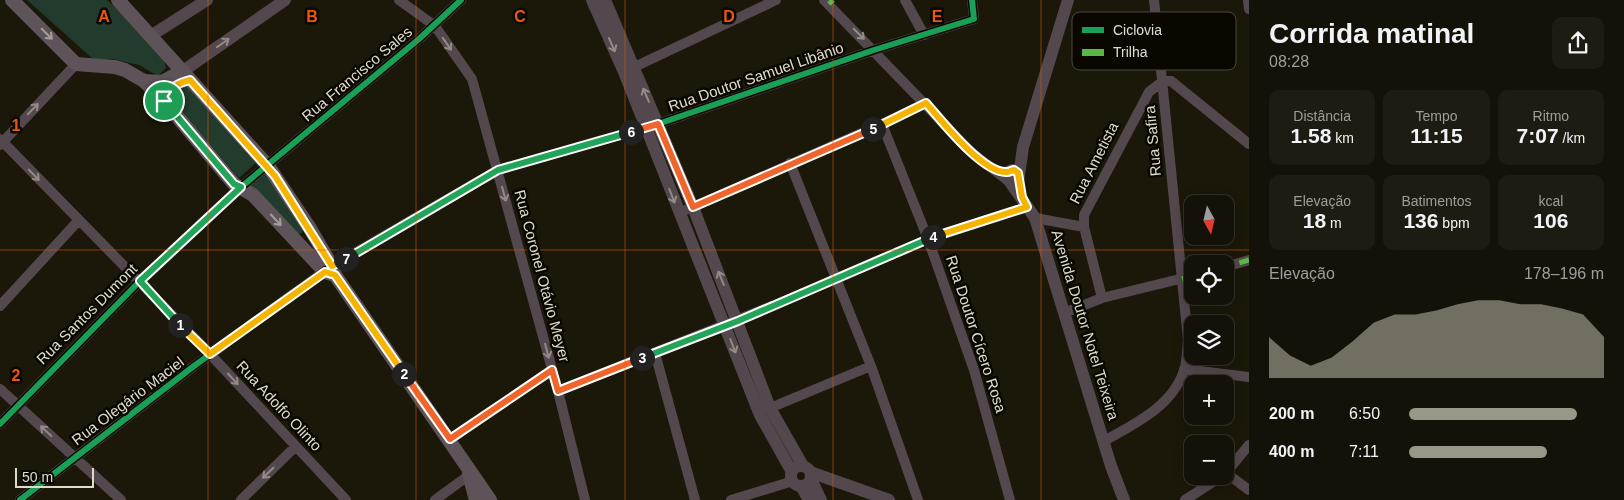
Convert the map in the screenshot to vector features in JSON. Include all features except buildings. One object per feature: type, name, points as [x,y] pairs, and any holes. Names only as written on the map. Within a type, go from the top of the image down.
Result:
[{"type":"main road","points":[[12,0],[76,64],[120,68],[144,81],[164,101],[234,184],[253,195],[294,239],[331,271]]},
{"type":"main road","points":[[118,0],[152,35],[268,166],[309,227],[331,271],[450,439],[469,471],[490,500]]},
{"type":"main road","points":[[144,81],[162,82],[187,76]]},
{"type":"main road","points":[[164,101],[169,90],[187,76]]},
{"type":"main road","points":[[294,239],[301,238],[309,227]]},
{"type":"main road","points":[[469,471],[476,500]]},
{"type":"street","points":[[152,35],[207,0]]},
{"type":"street","points":[[187,76],[285,0]]},
{"type":"street","name":"Rua Coronel Otávio Meyer","points":[[399,0],[435,26],[472,79],[586,500]]},
{"type":"street","name":"Rua Francisco Sales","points":[[241,187],[435,26],[461,0]]},
{"type":"street","points":[[592,0],[629,70]]},
{"type":"street","points":[[605,0],[629,70],[652,126],[693,207],[732,323],[760,415],[821,500]]},
{"type":"street","points":[[629,70],[776,0]]},
{"type":"street","points":[[905,0],[924,35]]},
{"type":"street","name":"Rua Doutor Samuel Libânio","points":[[331,271],[498,170],[652,126],[874,50],[974,19],[972,0]]},
{"type":"street","points":[[828,1],[972,153],[986,165],[1012,177],[1068,0]]},
{"type":"street","points":[[1248,0],[1249,9]]},
{"type":"street","points":[[1,142],[76,64]]},
{"type":"street","name":"Rua Safira","points":[[1162,70],[1188,340],[1184,369]]},
{"type":"street","points":[[1163,81],[1171,81],[1249,144]]},
{"type":"street","name":"Rua Ametista","points":[[1102,298],[1084,227],[1084,215],[1148,92],[1163,81]]},
{"type":"street","points":[[678,213],[926,103]]},
{"type":"street","name":"Rua Doutor Cícero Rosa","points":[[882,124],[928,239],[974,370],[1010,500]]},
{"type":"street","points":[[652,126],[678,213],[732,323],[802,476],[809,500]]},
{"type":"street","name":"Rua Adolfo Olinto","points":[[1,142],[140,281],[346,500]]},
{"type":"street","points":[[790,164],[871,366],[918,500]]},
{"type":"street","name":"Avenida Doutor Notel Teixeira","points":[[1012,177],[1024,202],[1035,218],[1111,466],[1124,500]]},
{"type":"street","name":"Rua Santos Dumont","points":[[0,424],[140,281],[241,187]]},
{"type":"street","points":[[558,391],[732,323],[928,239],[1024,202]]},
{"type":"street","points":[[1035,218],[1084,227]]},
{"type":"street","points":[[0,306],[78,221]]},
{"type":"street","points":[[1234,264],[1249,260]]},
{"type":"street","name":"Rua Olegário Maciel","points":[[20,500],[210,354],[331,271]]},
{"type":"street","points":[[1064,313],[1102,298],[1182,279]]},
{"type":"street","points":[[655,353],[695,500]]},
{"type":"street","points":[[770,408],[871,366]]},
{"type":"street","points":[[1104,441],[1139,422],[1161,405],[1176,386],[1184,369],[1249,377]]},
{"type":"street","points":[[450,439],[552,370]]},
{"type":"street","points":[[0,389],[121,500]]},
{"type":"street","points":[[1234,462],[1249,445]]},
{"type":"street","points":[[241,500],[295,447]]},
{"type":"street","name":"Avenida Doutor Notel Teixeira","points":[[1111,466],[1116,500]]},
{"type":"street","points":[[435,500],[469,471]]},
{"type":"street","points":[[731,500],[802,476],[889,500]]},
{"type":"street","points":[[1234,480],[1249,490]]},
{"type":"street","points":[[1185,500],[1208,485]]},
{"type":"green space","points":[[27,0],[107,0],[127,18],[164,60],[166,68],[158,76],[139,65],[113,59],[93,59]]},
{"type":"green space","points":[[181,86],[191,86],[256,163],[239,178],[170,99],[173,90]]},
{"type":"green space","points":[[267,171],[305,227],[302,233],[295,235],[248,185]]},
{"type":"marked path","points":[[829,4],[833,0]]},
{"type":"marked path","points":[[1234,264],[1249,260]]},
{"type":"marked path","points":[[772,306],[837,278]]},
{"type":"cycle path","points":[[0,424],[140,281],[241,187],[419,39],[461,0]]},
{"type":"cycle path","points":[[20,500],[194,366],[332,266],[498,170],[658,124],[874,50],[974,19],[972,0]]},
{"type":"route","points":[[190,80],[268,166],[309,227],[332,266],[498,170],[658,124],[693,207],[926,103],[972,153],[986,165],[1008,172],[1011,170],[1017,171],[1022,197],[1027,207],[928,239],[738,321],[558,391],[552,370],[450,439],[335,275],[325,272],[210,354],[175,320],[140,281],[241,187],[234,184],[164,101],[169,90],[178,83],[190,80]]}]
